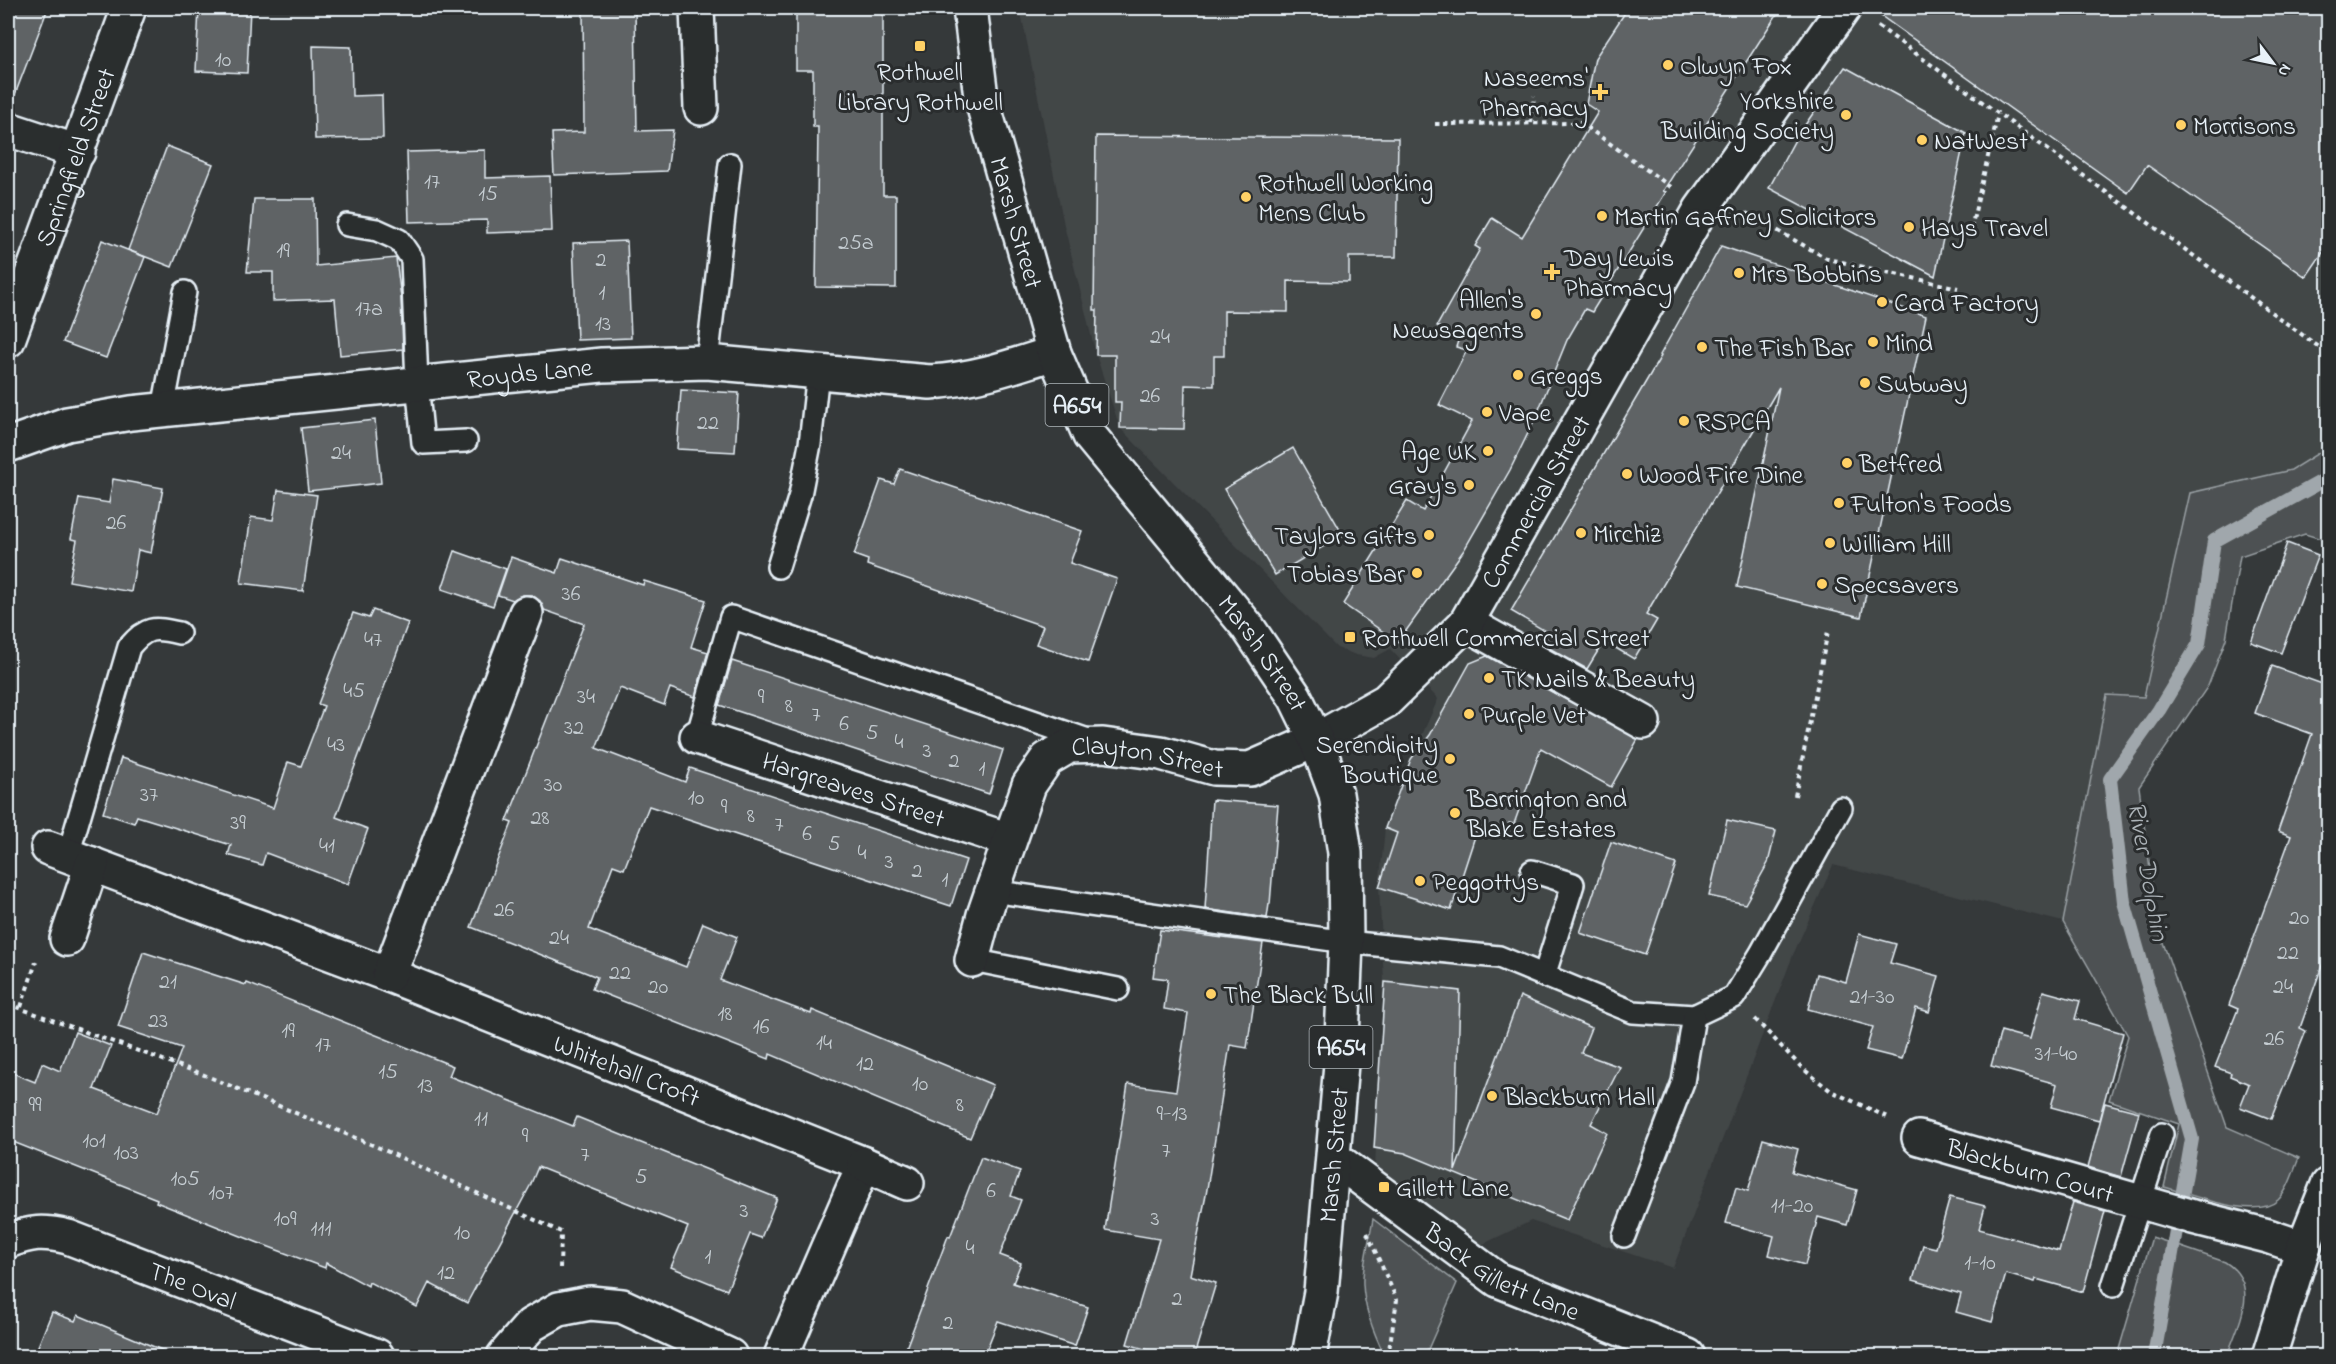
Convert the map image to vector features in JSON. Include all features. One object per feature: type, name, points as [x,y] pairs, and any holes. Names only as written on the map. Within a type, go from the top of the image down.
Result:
[{"type":"street","name":"Springfield Street","points":[[8,340],[129,8]]},
{"type":"street","points":[[697,8],[701,108]]},
{"type":"street","name":"Marsh Street","points":[[970,8],[981,97],[1054,353],[1090,436],[1247,626],[1295,697],[1316,740],[1336,794],[1345,853],[1346,942],[1341,1064],[1321,1292],[1309,1356]]},
{"type":"street","name":"Commercial Street","points":[[1316,740],[1386,701],[1466,622],[1706,201],[1857,14]]},
{"type":"street","points":[[8,129],[78,152]]},
{"type":"street","name":"Royds Lane","points":[[8,444],[67,424],[163,410],[602,365],[707,362],[930,382],[961,380],[992,373],[1054,353]]},
{"type":"street","points":[[388,975],[526,613]]},
{"type":"street","points":[[1466,622],[1643,722]]},
{"type":"street","name":"Hargreaves Street","points":[[698,737],[1009,840]]},
{"type":"street","name":"Clayton Street","points":[[972,960],[992,891],[1029,785],[1047,759],[1069,747],[1103,745],[1161,753],[1214,768],[1250,769],[1316,740]]},
{"type":"street","points":[[67,939],[70,856]]},
{"type":"street","name":"Whitehall Croft","points":[[70,856],[388,975],[907,1183]]},
{"type":"street","name":"Blackburn Court","points":[[1918,1138],[2193,1217],[2268,1236],[2303,1248]]},
{"type":"street","name":"Back Gillett Lane","points":[[1334,1158],[1498,1280],[1688,1356]]},
{"type":"street","points":[[781,1356],[864,1164]]},
{"type":"street","points":[[2269,1356],[2303,1248],[2328,1185]]},
{"type":"street","name":"The Oval","points":[[8,1241],[27,1234],[48,1232],[68,1237],[377,1356]]},
{"type":"street","points":[[504,1356],[531,1325],[559,1309],[590,1303],[622,1306],[730,1356]]},
{"type":"lane","points":[[707,362],[730,164]]},
{"type":"lane","points":[[347,225],[377,230],[399,240],[412,259],[417,383],[423,442],[466,441]]},
{"type":"lane","points":[[163,410],[185,292]]},
{"type":"lane","points":[[778,567],[800,495],[810,444],[818,372]]},
{"type":"lane","points":[[698,737],[730,617],[1103,745]]},
{"type":"lane","points":[[70,856],[129,647],[141,633],[158,628],[179,633]]},
{"type":"lane","points":[[992,891],[1346,942],[1499,957],[1633,1012],[1694,1016],[1734,997],[1761,953],[1841,808]]},
{"type":"lane","points":[[1532,871],[1574,884],[1544,976]]},
{"type":"lane","points":[[972,960],[1118,989]]},
{"type":"lane","points":[[1624,1236],[1683,1082],[1694,1016]]},
{"type":"lane","name":"Blackburn Court","points":[[2113,1287],[2150,1204],[2162,1134]]},
{"type":"path","points":[[1857,14],[2319,347]]},
{"type":"path","points":[[1531,123],[1534,96]]},
{"type":"path","points":[[1969,237],[1998,114]]},
{"type":"path","points":[[1435,124],[1581,123],[1706,201],[1828,259],[1958,288]]},
{"type":"path","points":[[1795,796],[1828,631]]},
{"type":"path","points":[[1734,997],[1802,1068],[1831,1091],[1900,1123],[1918,1138]]},
{"type":"path","points":[[8,1004],[234,1088],[382,1149],[561,1232],[559,1309]]},
{"type":"path","points":[[1363,1224],[1397,1300],[1388,1356]]},
{"type":"shaded area","points":[[1020,8],[2328,8],[2328,447],[2291,470],[2190,493],[2144,698],[2107,695],[2063,922],[1833,865],[1793,955],[1673,1268],[1531,1221],[1479,1246],[1375,1168],[1384,982],[1379,887],[1385,828],[1438,699],[1390,649],[1374,658],[1356,655],[1337,648],[1120,428],[1096,355],[1064,225]]},
{"type":"shaded area","points":[[2328,447],[2328,541],[2305,534],[2240,556],[2226,639],[2208,686],[2139,787],[2158,928],[2227,1127],[2299,1158],[2288,1186],[2278,1200],[2268,1206],[2239,1207],[2164,1187],[2179,1124],[2109,1100],[2128,1036],[2063,922],[2107,695],[2144,697],[2190,493],[2291,470]]},
{"type":"shaded area","points":[[1373,1219],[1457,1283],[1425,1356],[1385,1356],[1373,1330],[1365,1303],[1363,1277]]},
{"type":"shaded area","points":[[2152,1237],[2225,1262],[2236,1271],[2245,1293],[2244,1306],[2227,1356],[2117,1356]]},
{"type":"building","points":[[8,8],[48,8],[11,105],[8,104]]},
{"type":"building","points":[[199,8],[250,8],[247,73],[196,71]]},
{"type":"building","points":[[583,8],[635,8],[637,131],[673,130],[667,171],[554,175],[552,133],[584,132]]},
{"type":"building","points":[[796,8],[883,8],[883,195],[896,195],[896,288],[816,287],[818,127],[813,127],[813,70],[796,70]]},
{"type":"building","points":[[1628,8],[1781,8],[1663,191],[1666,192],[1592,312],[1585,309],[1567,340],[1535,419],[1510,470],[1464,550],[1398,642],[1343,604],[1407,501],[1423,511],[1472,421],[1439,405],[1467,350],[1456,347],[1459,338],[1437,326],[1480,249],[1475,246],[1492,218],[1522,237],[1598,112],[1586,104],[1595,58]]},
{"type":"building","name":"Morrisons","points":[[1870,8],[2328,8],[2328,245],[2306,277],[2147,165],[2128,193]]},
{"type":"building","points":[[313,46],[351,47],[352,96],[382,95],[383,138],[315,139]]},
{"type":"building","points":[[1845,67],[1966,133],[1935,276],[1769,188],[1796,138]]},
{"type":"building","name":"Rothwell Working Mens Club","points":[[1096,136],[1398,138],[1396,257],[1349,257],[1349,282],[1288,281],[1288,312],[1224,311],[1224,356],[1214,356],[1214,386],[1185,385],[1184,429],[1120,428],[1121,402],[1115,402],[1115,355],[1096,355],[1097,310],[1094,310]]},
{"type":"building","points":[[167,146],[213,164],[172,267],[128,250]]},
{"type":"building","points":[[485,150],[485,178],[550,176],[552,231],[487,233],[487,220],[409,222],[407,152]]},
{"type":"building","points":[[254,199],[315,199],[316,266],[396,258],[401,298],[403,349],[340,355],[335,299],[273,301],[273,272],[247,272]]},
{"type":"building","points":[[102,240],[145,257],[106,358],[63,342]]},
{"type":"building","points":[[627,241],[631,338],[577,340],[573,243]]},
{"type":"building","points":[[1721,246],[1926,316],[1861,617],[1737,587],[1779,387],[1646,614],[1657,620],[1634,659],[1604,641],[1587,669],[1531,638],[1547,632],[1511,611],[1661,356]]},
{"type":"building","points":[[681,390],[739,393],[735,452],[677,449]]},
{"type":"building","points":[[375,420],[381,483],[308,491],[301,428]]},
{"type":"building","points":[[1293,448],[1343,535],[1275,575],[1224,489]]},
{"type":"building","points":[[900,469],[1082,531],[1070,563],[1117,579],[1088,662],[1036,644],[1043,626],[867,565],[868,560],[854,555],[881,480],[894,484]]},
{"type":"building","points":[[113,479],[163,488],[151,553],[138,550],[131,592],[69,581],[77,540],[71,539],[79,498],[109,503]]},
{"type":"building","points":[[278,490],[317,495],[303,591],[241,583],[251,517],[273,520]]},
{"type":"building","points":[[2287,543],[2318,555],[2281,653],[2251,642]]},
{"type":"building","points":[[455,551],[506,569],[493,606],[442,589]]},
{"type":"building","points":[[511,557],[557,573],[562,558],[643,585],[644,581],[706,600],[691,647],[708,652],[695,697],[670,688],[664,705],[620,688],[596,748],[685,782],[690,768],[966,860],[951,906],[649,806],[624,869],[613,865],[589,929],[686,967],[703,923],[737,937],[720,980],[811,1014],[812,1010],[993,1085],[970,1138],[770,1054],[769,1059],[592,989],[597,977],[471,927],[512,823],[507,821],[584,624],[544,610],[540,601],[532,595],[522,595],[513,600],[498,595]]},
{"type":"building","points":[[373,610],[408,623],[336,817],[368,829],[348,884],[266,853],[262,865],[228,855],[231,845],[137,816],[134,823],[103,813],[121,758],[273,808],[288,762],[301,766],[324,706],[318,704],[353,613],[369,618]]},
{"type":"building","points":[[1487,656],[1638,739],[1611,787],[1541,748],[1514,824],[1509,823],[1504,837],[1478,827],[1451,910],[1379,887],[1397,833],[1385,828],[1411,759],[1430,735],[1470,663]]},
{"type":"building","points":[[732,661],[1003,750],[989,794],[719,705]]},
{"type":"building","points":[[2272,666],[2328,686],[2328,949],[2300,1028],[2306,1031],[2271,1119],[2240,1107],[2249,1084],[2215,1067],[2238,1009],[2229,1005],[2291,836],[2278,831],[2312,734],[2255,713]]},
{"type":"building","points":[[1212,800],[1278,805],[1267,918],[1205,909]]},
{"type":"building","points":[[1727,820],[1776,831],[1768,863],[1745,904],[1709,896]]},
{"type":"building","points":[[1611,842],[1676,864],[1645,955],[1580,933]]},
{"type":"building","points":[[1160,930],[1263,943],[1247,1048],[1230,1045],[1206,1195],[1190,1275],[1216,1283],[1194,1356],[1170,1356],[1127,1344],[1159,1239],[1105,1230],[1128,1084],[1176,1091],[1188,1013],[1164,1009],[1168,979],[1153,977]]},
{"type":"building","points":[[1859,934],[1896,944],[1890,963],[1939,976],[1929,1012],[1916,1008],[1902,1059],[1866,1050],[1873,1027],[1808,1009],[1817,974],[1846,982]]},
{"type":"building","points":[[143,952],[246,985],[247,983],[453,1066],[449,1076],[573,1126],[577,1117],[777,1198],[761,1238],[750,1234],[727,1290],[671,1267],[688,1227],[538,1167],[467,1303],[429,1283],[417,1307],[369,1282],[368,1286],[326,1263],[325,1268],[256,1242],[156,1202],[157,1199],[8,1140],[8,1071],[35,1082],[42,1063],[60,1071],[75,1032],[111,1046],[94,1089],[157,1113],[182,1048],[118,1027]]},
{"type":"building","name":"Blackburn Hall","points":[[1385,982],[1460,991],[1455,1171],[1520,996],[1591,1028],[1581,1053],[1620,1067],[1591,1124],[1607,1133],[1567,1220],[1405,1153],[1374,1148]]},
{"type":"building","points":[[2043,991],[2080,1001],[2075,1019],[2123,1033],[2099,1120],[2051,1107],[2057,1084],[1991,1066],[2001,1031],[2030,1039]]},
{"type":"building","points":[[2105,1103],[2139,1112],[2121,1177],[2088,1167]]},
{"type":"building","points":[[1763,1139],[1798,1149],[1792,1172],[1857,1190],[1847,1225],[1818,1217],[1805,1265],[1769,1255],[1774,1236],[1726,1223],[1736,1187],[1748,1191]]},
{"type":"building","points":[[981,1157],[1020,1171],[1011,1196],[1021,1200],[1000,1255],[1021,1263],[1013,1283],[1088,1307],[1075,1346],[998,1321],[984,1356],[903,1356],[948,1236],[950,1237]]},
{"type":"building","points":[[1950,1197],[1985,1206],[1979,1229],[2059,1251],[2073,1202],[2105,1211],[2083,1292],[2036,1279],[2035,1282],[2006,1274],[1992,1322],[1956,1312],[1961,1294],[1913,1280],[1923,1245],[1936,1248]]},
{"type":"building","points":[[52,1312],[75,1321],[78,1315],[176,1356],[34,1356]]},
{"type":"waterway","name":"River Dolphin","points":[[2154,1356],[2192,1139],[2124,902],[2110,779],[2159,710],[2199,644],[2214,541],[2328,478]]},
{"type":"place","name":"Rothwell Library Rothwell","points":[[920,46]]},
{"type":"place","name":"Olwyn Fox","points":[[1668,65]]},
{"type":"place","name":"Naseems' Pharmacy","points":[[1600,92]]},
{"type":"place","name":"Yorkshire Building Society","points":[[1846,115]]},
{"type":"place","name":"Morrisons","points":[[2181,125]]},
{"type":"place","name":"NatWest","points":[[1922,140]]},
{"type":"place","name":"Rothwell Working Mens Club","points":[[1246,197]]},
{"type":"place","name":"Martin Gaffney Solicitors","points":[[1602,216]]},
{"type":"place","name":"Hays Travel","points":[[1909,227]]},
{"type":"place","name":"Day Lewis Pharmacy","points":[[1552,272]]},
{"type":"place","name":"Mrs Bobbins","points":[[1739,273]]},
{"type":"place","name":"Card Factory","points":[[1882,302]]},
{"type":"place","name":"Allen's Newsagents","points":[[1536,314]]},
{"type":"place","name":"Mind","points":[[1873,342]]},
{"type":"place","name":"The Fish Bar","points":[[1702,347]]},
{"type":"place","name":"Greggs","points":[[1518,375]]},
{"type":"place","name":"Subway","points":[[1865,383]]},
{"type":"place","name":"Vape","points":[[1487,412]]},
{"type":"place","name":"RSPCA","points":[[1684,421]]},
{"type":"place","name":"Age UK","points":[[1488,451]]},
{"type":"place","name":"Betfred","points":[[1847,463]]},
{"type":"place","name":"Wood Fire Dine","points":[[1627,474]]},
{"type":"place","name":"Gray's","points":[[1469,485]]},
{"type":"place","name":"Fulton's Foods","points":[[1839,503]]},
{"type":"place","name":"Mirchiz","points":[[1581,533]]},
{"type":"place","name":"Taylors Gifts","points":[[1429,535]]},
{"type":"place","name":"William Hill","points":[[1830,543]]},
{"type":"place","name":"Tobias Bar","points":[[1417,573]]},
{"type":"place","name":"Specsavers","points":[[1822,584]]},
{"type":"place","name":"Rothwell Commercial Street","points":[[1350,637]]},
{"type":"place","name":"TK Nails & Beauty","points":[[1489,678]]},
{"type":"place","name":"Purple Vet","points":[[1469,714]]},
{"type":"place","name":"Serendipity Boutique","points":[[1450,759]]},
{"type":"place","name":"Barrington and Blake Estates","points":[[1455,813]]},
{"type":"place","name":"Peggottys","points":[[1420,881]]},
{"type":"place","name":"The Black Bull","points":[[1211,994]]},
{"type":"place","name":"Blackburn Hall","points":[[1492,1096]]},
{"type":"place","name":"Gillett Lane","points":[[1384,1187]]}]
